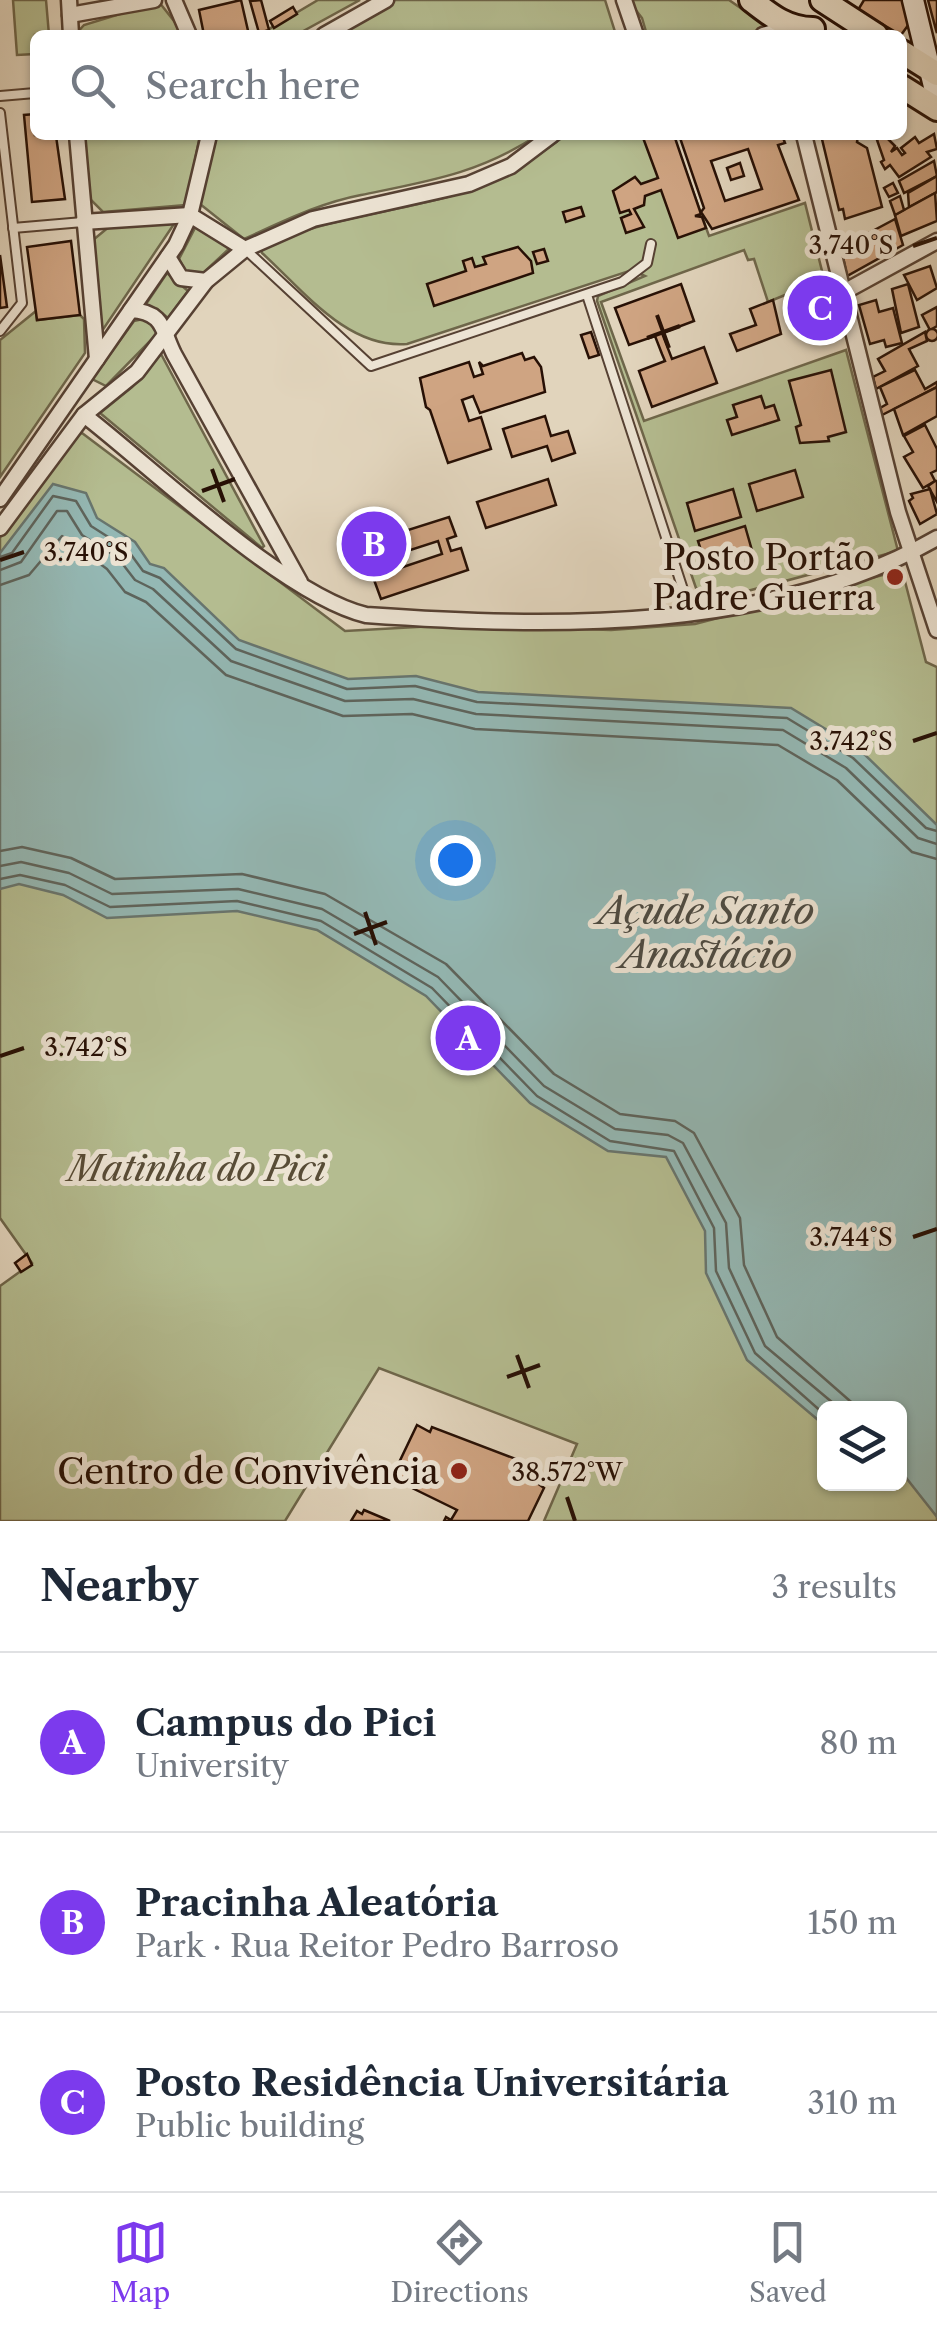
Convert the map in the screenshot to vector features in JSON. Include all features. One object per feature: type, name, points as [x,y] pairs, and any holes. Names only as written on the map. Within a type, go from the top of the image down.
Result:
[{"type":"main road","points":[[751,0],[788,26]]},
{"type":"main road","points":[[830,2],[869,30]]},
{"type":"main road","points":[[907,55],[934,73]]},
{"type":"main road","points":[[907,90],[937,109]]},
{"type":"street","points":[[70,7],[154,0]]},
{"type":"street","points":[[174,0],[187,30]]},
{"type":"street","points":[[333,30],[386,0]]},
{"type":"street","points":[[624,0],[634,30]]},
{"type":"street","points":[[913,0],[934,73],[937,99]]},
{"type":"street","points":[[77,140],[97,359]]},
{"type":"street","points":[[0,499],[168,257],[190,215],[208,140]]},
{"type":"street","points":[[0,528],[84,415],[137,372],[206,281],[244,249],[313,220],[469,184],[511,166],[545,140]]},
{"type":"street","points":[[805,140],[842,293],[912,553],[937,630]]},
{"type":"street","points":[[83,222],[190,215],[244,249]]},
{"type":"street","points":[[842,293],[937,241]]},
{"type":"street","points":[[168,257],[181,278],[206,281]]},
{"type":"street","points":[[131,310],[154,314],[162,321],[165,336],[300,583]]},
{"type":"street","points":[[84,415],[300,583],[348,610],[377,616],[632,622],[691,615],[861,574],[937,538]]},
{"type":"lane","points":[[0,96],[30,94]]},
{"type":"lane","points":[[0,114],[22,302],[0,331]]},
{"type":"lane","points":[[13,228],[83,222]]},
{"type":"lane","points":[[244,249],[371,366],[587,295],[632,276],[646,263],[651,244]]},
{"type":"lane","points":[[587,295],[691,615]]},
{"type":"green space","points":[[13,0],[46,0],[49,30],[30,30],[30,54],[17,55]]},
{"type":"green space","points":[[318,0],[360,0],[305,30],[267,30]]},
{"type":"green space","points":[[394,0],[605,0],[614,30],[345,30]]},
{"type":"green space","points":[[628,0],[729,0],[768,27],[646,30],[642,18]]},
{"type":"green space","points":[[159,2],[181,30],[80,30],[84,25]]},
{"type":"green space","points":[[83,140],[199,140],[186,205],[103,212],[89,198]]},
{"type":"green space","points":[[216,140],[530,140],[474,167],[345,198],[244,239],[200,204]]},
{"type":"green space","points":[[559,140],[675,140],[709,236],[805,203],[824,279],[768,302],[754,259],[748,260],[744,250],[601,302],[644,421],[846,350],[898,551],[721,598],[696,588],[597,301],[598,296],[645,276],[632,270],[407,344],[385,343],[365,337],[327,314],[262,253],[261,248],[314,228],[479,187]]},
{"type":"green space","points":[[176,221],[102,331],[93,240],[110,226]]},
{"type":"green space","points":[[196,226],[231,247],[202,274],[187,274],[179,259]]},
{"type":"green space","points":[[167,273],[188,291],[168,318],[157,309],[144,307]]},
{"type":"green space","points":[[36,311],[37,320],[80,315],[84,319],[85,353],[0,477],[0,340]]},
{"type":"green space","points":[[143,319],[152,324],[157,334],[106,386],[92,379],[134,321]]},
{"type":"green space","points":[[161,354],[262,548],[100,413],[132,387]]},
{"type":"green space","name":"Matinha do Pici","points":[[82,433],[345,631],[453,625],[611,630],[695,624],[902,570],[926,662],[937,667],[937,1521],[544,1521],[577,1444],[379,1368],[285,1521],[0,1521],[0,1286],[32,1263],[0,1218],[0,537],[71,437]]},
{"type":"green space","points":[[383,518],[394,553],[363,564],[352,529]]},
{"type":"water","name":"Açude Santo Anastácio","points":[[53,484],[86,493],[97,518],[135,542],[150,564],[164,568],[239,640],[348,679],[416,676],[478,692],[791,708],[860,750],[937,825],[937,1517],[907,1479],[907,1401],[817,1401],[817,1419],[747,1360],[706,1273],[705,1231],[666,1157],[608,1151],[530,1103],[426,996],[317,930],[237,911],[107,918],[63,895],[19,884],[0,889],[0,553]]},
{"type":"building","points":[[241,0],[248,30],[203,30],[199,10]]},
{"type":"building","points":[[261,0],[269,30],[258,30],[250,1]]},
{"type":"building","points":[[864,0],[902,0],[909,24],[905,30],[892,30],[858,10]]},
{"type":"building","points":[[928,0],[937,0],[937,33],[936,30]]},
{"type":"building","points":[[293,7],[297,14],[274,28],[270,21]]},
{"type":"building","points":[[30,114],[30,140],[57,140],[65,199],[32,202],[24,115]]},
{"type":"building","points":[[934,134],[937,149],[927,152],[931,157],[899,177],[890,165],[885,169],[877,140],[889,140],[895,146],[891,152],[897,148],[902,155],[905,153],[901,148],[915,137],[919,143]]},
{"type":"building","points":[[644,140],[676,140],[701,214],[695,216],[702,217],[706,228],[678,238],[661,190],[645,196],[644,205],[634,209],[644,227],[626,233],[621,218],[631,214],[629,210],[620,213],[613,191],[635,177],[641,184],[658,178]]},
{"type":"building","points":[[681,140],[784,140],[785,143],[778,145],[799,200],[712,229],[701,212],[704,208]],"holes":[[[748,149],[762,189],[725,201],[711,161]]]},
{"type":"building","points":[[822,140],[857,140],[867,148],[882,207],[845,219],[843,209],[839,210]]},
{"type":"building","points":[[934,161],[937,176],[904,193],[899,181]]},
{"type":"building","points":[[740,163],[744,176],[731,180],[727,168]]},
{"type":"building","points":[[937,176],[937,192],[909,207],[908,193]]},
{"type":"building","points":[[893,183],[898,193],[889,197],[884,188]]},
{"type":"building","points":[[935,193],[937,221],[901,236],[895,215]]},
{"type":"building","points":[[900,196],[904,210],[895,215],[890,201]]},
{"type":"building","points":[[581,207],[584,216],[566,222],[563,212]]},
{"type":"building","points":[[895,219],[903,245],[847,276],[841,248]]},
{"type":"building","points":[[71,241],[80,315],[37,320],[27,247]]},
{"type":"building","points":[[518,247],[531,261],[533,273],[434,306],[427,284],[466,271],[463,261],[472,258],[475,267],[486,264],[483,257]]},
{"type":"building","points":[[544,249],[548,261],[537,264],[533,252]]},
{"type":"building","points":[[0,255],[7,307],[0,308]]},
{"type":"building","points":[[930,266],[937,288],[917,300],[904,275]]},
{"type":"building","points":[[681,284],[694,321],[662,333],[672,359],[704,347],[717,383],[652,407],[639,371],[665,361],[655,336],[629,345],[615,308]]},
{"type":"building","points":[[908,284],[919,327],[901,333],[892,289]]},
{"type":"building","points":[[773,300],[781,334],[737,351],[730,334],[756,325],[750,309]]},
{"type":"building","points":[[876,300],[879,312],[893,308],[902,343],[886,347],[884,340],[870,344],[859,305]]},
{"type":"building","points":[[937,307],[937,326],[930,330],[922,315]]},
{"type":"building","points":[[932,329],[938,335],[932,341],[926,335]]},
{"type":"building","points":[[591,332],[599,355],[589,358],[581,335]]},
{"type":"building","points":[[925,332],[927,341],[909,349],[918,366],[876,389],[873,377],[885,371],[878,359]]},
{"type":"building","points":[[522,353],[525,360],[534,357],[541,367],[545,392],[480,413],[473,396],[462,400],[469,421],[481,417],[491,449],[448,463],[426,407],[420,378],[469,362],[474,377],[483,374],[479,362],[483,366]]},
{"type":"building","points":[[831,370],[846,432],[828,437],[829,441],[800,443],[796,427],[801,425],[789,381]]},
{"type":"building","points":[[915,370],[925,389],[937,382],[937,387],[882,415],[880,408],[887,404],[880,387]]},
{"type":"building","points":[[937,387],[937,416],[903,435],[894,409]]},
{"type":"building","points":[[761,396],[765,408],[774,405],[779,420],[732,435],[727,420],[737,417],[733,405]]},
{"type":"building","points":[[545,416],[551,436],[568,431],[575,453],[552,461],[547,446],[512,457],[503,429]]},
{"type":"building","points":[[925,425],[937,449],[937,470],[931,473],[935,481],[923,488],[904,457],[913,452],[904,436]]},
{"type":"building","points":[[795,470],[803,497],[757,511],[749,484]]},
{"type":"building","points":[[548,479],[556,505],[486,528],[477,502]]},
{"type":"building","points":[[937,481],[937,502],[928,486]]},
{"type":"building","points":[[733,489],[741,517],[695,531],[687,503]]},
{"type":"building","points":[[930,489],[937,514],[920,524],[909,501],[913,498],[911,494]]},
{"type":"building","points":[[449,517],[456,536],[447,539],[451,551],[461,548],[468,570],[381,599],[373,577],[442,554],[438,541],[395,555],[389,536]]},
{"type":"building","points":[[745,526],[753,554],[707,569],[698,541]]},
{"type":"building","points":[[27,1254],[32,1265],[21,1272],[15,1263]]},
{"type":"building","name":"Centro de Convivência","points":[[417,1425],[430,1432],[432,1427],[521,1461],[518,1469],[544,1488],[528,1521],[444,1521],[446,1517],[451,1520],[457,1510],[404,1484],[406,1480],[394,1473]]},
{"type":"building","points":[[364,1510],[390,1521],[351,1521],[357,1511],[362,1514]]},
{"type":"place","name":"Posto Residência Universitária","points":[[820,308]]},
{"type":"place","name":"Pracinha Aleatória","points":[[374,544]]},
{"type":"place","name":"Posto Portão Padre Guerra","points":[[895,577]]},
{"type":"place","name":"Campus do Pici","points":[[468,1038]]},
{"type":"place","name":"Centro de Convivência","points":[[459,1471]]}]
